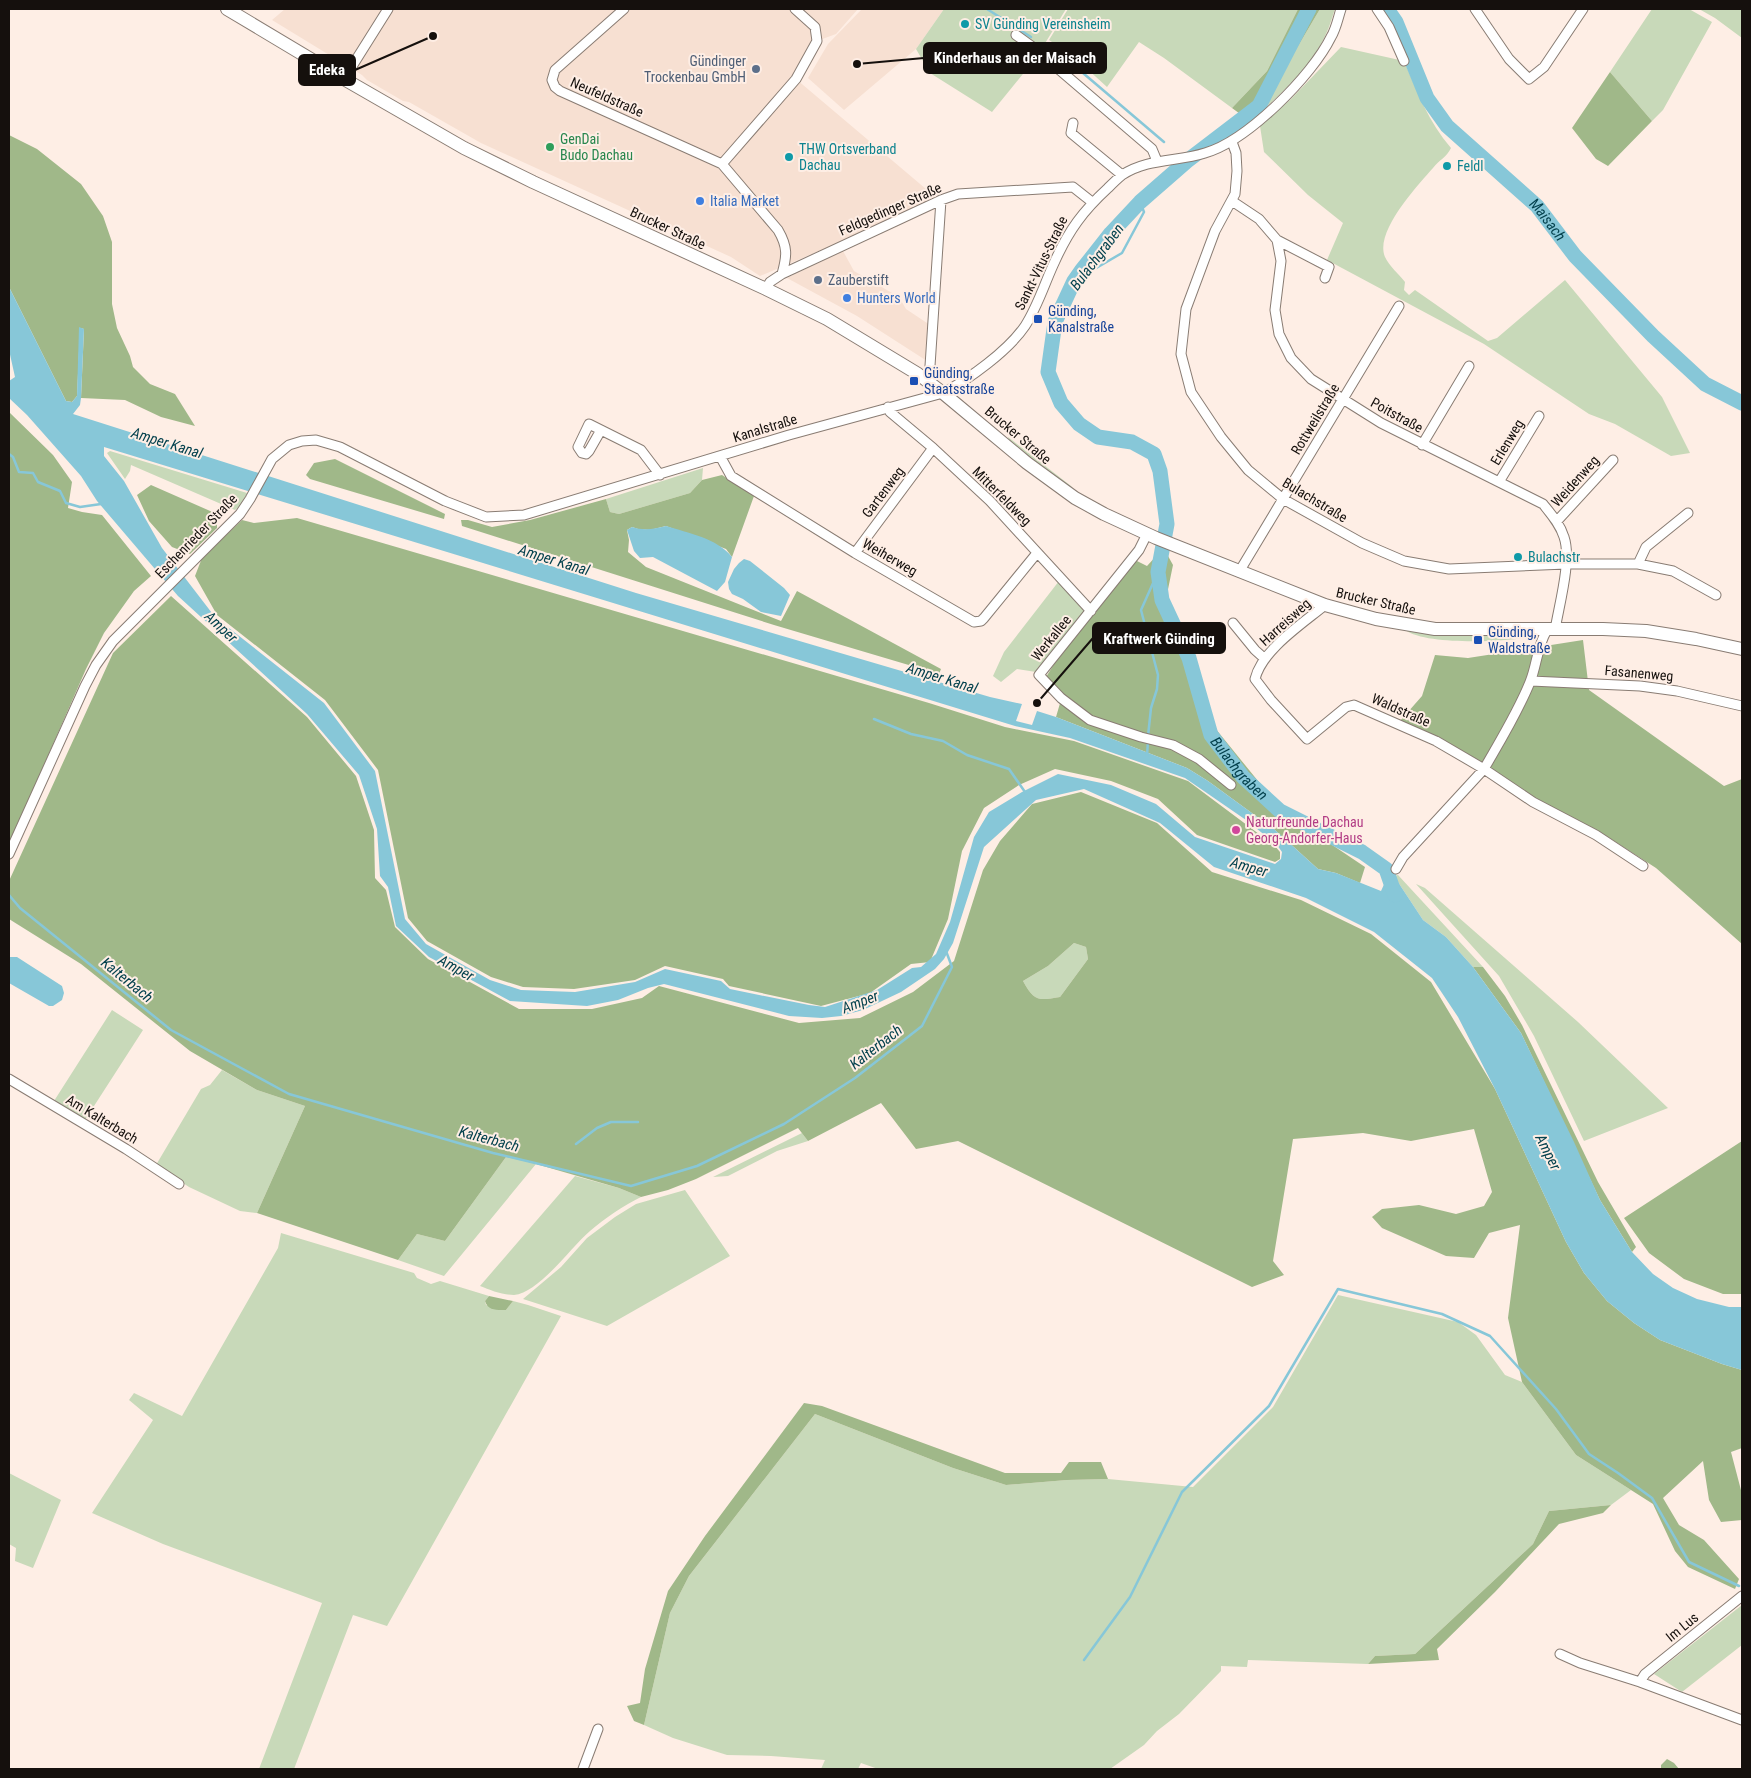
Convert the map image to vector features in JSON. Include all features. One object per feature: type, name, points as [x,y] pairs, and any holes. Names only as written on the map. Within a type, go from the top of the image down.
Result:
[{"type":"main road","name":"Brucker Straße","points":[[227,9],[464,148],[533,182],[807,308],[891,357],[943,393],[1051,482],[1075,498],[1104,514],[1170,544],[1325,605],[1376,619],[1435,629],[1626,630],[1655,632],[1742,649]]},
{"type":"street","points":[[344,79],[388,9]]},
{"type":"street","name":"Neufeldstraße","points":[[624,9],[555,70],[552,80],[555,87],[585,103],[722,164],[778,230],[784,240],[787,258],[782,274]]},
{"type":"street","points":[[722,164],[796,79],[817,41],[815,27],[795,9]]},
{"type":"street","name":"Sankt-Vitus-Straße","points":[[943,393],[957,386],[980,369],[1024,328],[1073,225],[1092,202],[1122,176],[1140,166],[1156,161],[1203,154],[1232,142],[1276,106],[1310,71],[1332,37],[1341,9]]},
{"type":"street","points":[[1377,9],[1389,26],[1404,61]]},
{"type":"street","points":[[1475,9],[1509,59],[1529,79],[1544,67],[1583,9]]},
{"type":"street","points":[[1016,35],[1034,48],[1152,149],[1156,161]]},
{"type":"street","points":[[1073,123],[1071,133],[1122,176]]},
{"type":"street","name":"Bulachstraße","points":[[1232,142],[1236,153],[1235,194],[1215,231],[1186,309],[1181,359],[1191,392],[1221,437],[1248,470],[1283,499],[1362,544],[1404,561],[1449,570],[1566,564],[1638,564],[1673,571],[1716,595]]},
{"type":"street","name":"Feldgedinger Straße","points":[[766,289],[770,282],[782,274],[941,200],[958,194],[1074,187],[1092,202]]},
{"type":"street","points":[[930,366],[941,200]]},
{"type":"street","points":[[1232,201],[1259,218],[1277,240],[1329,267],[1325,278]]},
{"type":"street","name":"Poitstraße","points":[[1277,240],[1281,261],[1275,310],[1279,334],[1291,358],[1304,372],[1342,400],[1422,444],[1543,504],[1557,521],[1564,537],[1566,564],[1551,630]]},
{"type":"street","name":"Rottweilstraße","points":[[1239,572],[1399,306]]},
{"type":"street","points":[[1422,444],[1469,366]]},
{"type":"street","name":"Kanalstraße","points":[[596,494],[888,407],[943,393]]},
{"type":"street","name":"Mitterfeldweg","points":[[888,407],[890,412],[933,448],[990,501],[1091,611]]},
{"type":"street","name":"Erlenweg","points":[[1499,482],[1539,416]]},
{"type":"street","points":[[600,430],[640,450],[660,475]]},
{"type":"street","name":"Eschenrieder Straße","points":[[9,854],[84,686],[96,665],[113,641],[240,514],[272,458],[289,445],[302,441],[316,440],[340,447],[445,501],[486,517],[524,515],[596,494]]},
{"type":"street","name":"Gartenweg","points":[[855,552],[933,448]]},
{"type":"street","name":"Weiherweg","points":[[720,456],[730,476],[974,622],[981,621],[984,618],[1038,553]]},
{"type":"street","name":"Weidenweg","points":[[1557,521],[1614,460]]},
{"type":"street","points":[[1638,564],[1646,547],[1688,513]]},
{"type":"street","name":"Werkallee","points":[[1152,536],[1131,559],[1091,611],[1038,674],[1062,698],[1090,720],[1173,745],[1199,759],[1231,785]]},
{"type":"street","name":"Harreisweg","points":[[1256,674],[1268,653],[1325,605]]},
{"type":"street","name":"Harreisweg","points":[[1233,623],[1265,659]]},
{"type":"street","points":[[1396,869],[1403,857],[1484,769],[1530,681],[1541,639],[1551,630]]},
{"type":"street","name":"Waldstraße","points":[[1256,674],[1257,684],[1307,739],[1346,706],[1354,704],[1436,741],[1484,769],[1533,802],[1596,835],[1643,866]]},
{"type":"street","name":"Fasanenweg","points":[[1530,681],[1640,686],[1677,691],[1742,706]]},
{"type":"street","name":"Am Kalterbach","points":[[9,1079],[126,1149],[179,1184]]},
{"type":"street","name":"Im Lus","points":[[1640,1682],[1645,1674],[1742,1596]]},
{"type":"street","points":[[1560,1654],[1580,1663],[1640,1682],[1742,1720]]},
{"type":"street","points":[[583,1769],[598,1730]]},
{"type":"shaded area","points":[[285,9],[858,9],[836,34],[817,41],[796,79],[939,200],[760,276],[731,257],[481,143],[409,102],[403,101],[272,20]]},
{"type":"shaded area","points":[[862,9],[944,9],[916,49],[844,110],[808,78],[828,44]]},
{"type":"shaded area","points":[[843,251],[854,271],[899,297],[906,309],[930,325],[927,361],[857,316],[787,278]]},
{"type":"green space","points":[[944,9],[1066,9],[1036,58],[992,112],[930,73],[916,49]]},
{"type":"green space","points":[[1068,9],[1298,9],[1267,71],[1232,108],[1139,42],[1107,87],[1073,56],[1049,40]]},
{"type":"green space","points":[[1298,9],[1320,9],[1265,102],[1247,119],[1232,108],[1267,71]]},
{"type":"green space","points":[[1320,9],[1335,9],[1320,47],[1303,70],[1272,102],[1251,121],[1247,119],[1265,102]]},
{"type":"green space","points":[[1652,9],[1689,9],[1712,22],[1663,110],[1652,121],[1610,72]]},
{"type":"green space","points":[[1699,9],[1742,9],[1742,38],[1715,18]]},
{"type":"green space","points":[[1341,47],[1404,61],[1430,117],[1451,148],[1399,209],[1386,235],[1383,247],[1385,257],[1405,282],[1404,290],[1409,295],[1415,290],[1488,341],[1497,338],[1565,280],[1662,397],[1690,453],[1671,456],[1615,424],[1589,414],[1484,344],[1327,260],[1343,223],[1308,195],[1264,152],[1260,126],[1290,100]]},
{"type":"green space","points":[[1610,72],[1652,121],[1608,166],[1596,159],[1572,128]]},
{"type":"green space","points":[[9,135],[37,149],[81,184],[103,216],[112,242],[112,304],[117,328],[133,367],[150,384],[175,394],[195,426],[161,417],[125,400],[81,398],[84,329],[80,328],[77,396],[72,402],[66,401],[9,287]]},
{"type":"green space","points":[[9,412],[53,455],[72,482],[68,508],[102,515],[151,576],[134,591],[104,633],[86,669],[9,845]]},
{"type":"green space","points":[[1008,437],[1071,486],[1076,492],[1037,464],[1009,441]]},
{"type":"green space","points":[[110,451],[247,493],[241,505],[235,510],[131,465],[125,479],[107,453]]},
{"type":"green space","points":[[335,459],[445,514],[444,519],[310,479],[306,475],[314,463]]},
{"type":"green space","points":[[703,468],[702,480],[690,493],[619,514],[610,512],[606,499]]},
{"type":"green space","points":[[722,475],[754,496],[732,557],[726,549],[666,526],[650,530],[632,527],[627,530],[629,540],[628,552],[646,567],[781,621],[797,591],[941,669],[939,674],[774,625],[462,526],[461,520],[468,520],[492,527],[530,520],[606,499],[610,512],[619,514],[690,493],[702,480]]},
{"type":"green space","points":[[151,485],[217,514],[217,528],[190,554],[172,547],[149,521],[137,495]]},
{"type":"green space","points":[[297,518],[929,703],[1005,727],[1074,741],[1188,781],[1275,846],[1280,852],[1280,859],[1275,862],[1197,835],[1158,799],[1111,781],[1055,769],[1019,785],[984,808],[962,851],[948,919],[930,962],[911,964],[870,993],[821,1006],[729,986],[723,979],[665,966],[635,980],[574,989],[523,987],[491,977],[427,941],[408,918],[378,770],[325,700],[217,615],[195,576],[202,558],[242,520],[254,523]]},
{"type":"green space","points":[[1159,553],[1168,556],[1173,565],[1166,599],[1194,653],[1215,728],[1271,797],[1307,828],[1365,867],[1360,883],[1336,873],[1318,869],[1275,830],[1187,768],[1056,717],[1063,693],[1046,677],[1056,661],[1097,610],[1133,559],[1147,566]]},
{"type":"green space","points":[[1059,581],[1085,610],[1069,633],[1036,672],[1017,669],[1001,682],[993,676],[1004,652]]},
{"type":"green space","points":[[171,596],[307,717],[356,776],[374,830],[375,878],[386,890],[395,927],[428,959],[519,1009],[592,1009],[642,998],[659,986],[799,1023],[860,1018],[913,992],[954,961],[983,870],[1000,841],[1032,804],[1081,792],[1157,823],[1212,872],[1301,900],[1371,934],[1431,982],[1495,1089],[1566,1242],[1584,1273],[1607,1301],[1634,1323],[1660,1340],[1742,1370],[1742,1448],[1731,1452],[1742,1494],[1742,1520],[1721,1522],[1709,1500],[1703,1461],[1663,1498],[1679,1525],[1704,1540],[1739,1579],[1735,1589],[1688,1567],[1675,1551],[1653,1504],[1576,1455],[1522,1382],[1508,1318],[1520,1225],[1489,1233],[1474,1258],[1446,1256],[1382,1228],[1372,1217],[1382,1209],[1419,1205],[1456,1214],[1484,1206],[1492,1192],[1474,1129],[1411,1141],[1363,1133],[1293,1139],[1273,1261],[1284,1275],[1252,1287],[958,1141],[916,1149],[881,1103],[808,1141],[798,1128],[696,1179],[668,1190],[641,1197],[619,1188],[506,1157],[445,1241],[417,1234],[398,1260],[257,1213],[305,1106],[257,1090],[190,1051],[81,964],[9,919],[9,881],[113,653]],"holes":[[[1074,943],[1086,947],[1088,959],[1060,997],[1042,999],[1037,998],[1030,992],[1023,981],[1048,966]]]},
{"type":"green space","points":[[1405,630],[1450,635],[1523,635],[1524,638],[1497,641],[1445,640],[1415,635]]},
{"type":"green space","points":[[1583,640],[1589,690],[1724,786],[1742,779],[1742,944],[1656,868],[1608,837],[1541,804],[1400,721],[1422,696],[1435,655],[1468,658]]},
{"type":"green space","points":[[1398,875],[1483,967],[1473,967],[1446,937],[1423,920],[1394,876]]},
{"type":"green space","points":[[1416,884],[1425,888],[1578,1022],[1668,1108],[1584,1141],[1534,1036],[1499,976]]},
{"type":"green space","points":[[1074,943],[1086,947],[1088,959],[1060,997],[1042,999],[1034,996],[1023,981],[1048,966]]},
{"type":"green space","points":[[1473,967],[1483,967],[1505,996],[1522,1025],[1598,1182],[1636,1247],[1632,1252],[1600,1200],[1521,1033]]},
{"type":"green space","points":[[112,1010],[143,1030],[85,1120],[54,1101]]},
{"type":"green space","points":[[222,1070],[257,1090],[305,1106],[257,1213],[240,1211],[189,1187],[156,1165],[201,1089],[210,1085]]},
{"type":"green space","points":[[802,1133],[808,1141],[777,1151],[728,1176],[713,1177]]},
{"type":"green space","points":[[1742,1141],[1742,1294],[1723,1294],[1684,1279],[1649,1253],[1624,1218]]},
{"type":"green space","points":[[506,1157],[536,1164],[444,1276],[398,1260],[417,1234],[445,1241]]},
{"type":"green space","points":[[575,1176],[619,1188],[641,1197],[621,1208],[596,1226],[544,1278],[524,1292],[514,1295],[505,1294],[480,1286]]},
{"type":"green space","points":[[685,1190],[730,1256],[607,1326],[523,1299],[561,1267],[587,1238],[615,1217],[636,1204]]},
{"type":"green space","points":[[281,1233],[414,1273],[417,1278],[431,1284],[440,1281],[489,1296],[485,1301],[486,1305],[506,1310],[513,1301],[561,1316],[387,1626],[353,1615],[294,1769],[259,1769],[322,1603],[163,1544],[92,1513],[153,1420],[129,1400],[134,1393],[182,1416],[278,1248]]},
{"type":"green space","points":[[1338,1295],[1458,1322],[1476,1335],[1505,1375],[1522,1382],[1576,1455],[1631,1490],[1611,1505],[1549,1511],[1533,1544],[1415,1654],[1375,1656],[1368,1664],[1248,1660],[1247,1667],[1221,1666],[1221,1671],[1179,1714],[1157,1731],[1144,1745],[1110,1769],[878,1769],[861,1763],[858,1769],[821,1769],[825,1760],[727,1755],[673,1738],[644,1725],[670,1613],[689,1576],[815,1414],[953,1468],[1006,1485],[1108,1479],[1193,1487],[1273,1407]]},
{"type":"green space","points":[[489,1296],[513,1301],[506,1310],[493,1309],[488,1307],[485,1301]]},
{"type":"green space","points":[[804,1403],[822,1406],[1005,1473],[1061,1473],[1069,1462],[1101,1462],[1108,1479],[1006,1485],[953,1468],[815,1414],[689,1576],[670,1613],[644,1725],[634,1721],[627,1706],[640,1703],[645,1669],[668,1591],[705,1536]]},
{"type":"green space","points":[[9,1473],[61,1500],[33,1568],[15,1561],[16,1548],[9,1544]]},
{"type":"green space","points":[[1611,1505],[1603,1513],[1559,1524],[1495,1592],[1437,1649],[1439,1660],[1368,1664],[1375,1656],[1415,1654],[1533,1544],[1549,1511]]},
{"type":"green space","points":[[1742,1605],[1742,1645],[1682,1692],[1654,1674]]},
{"type":"green space","points":[[1667,1759],[1679,1769],[1661,1769],[1661,1765]]},
{"type":"water","name":"Amper","points":[[9,287],[66,401],[72,402],[77,396],[79,327],[84,329],[81,398],[80,405],[73,414],[636,593],[990,697],[1022,704],[1016,721],[1032,725],[1037,711],[1187,768],[1275,830],[1318,869],[1336,873],[1381,891],[1387,878],[1394,876],[1423,920],[1446,937],[1473,967],[1521,1033],[1600,1200],[1632,1252],[1653,1274],[1673,1288],[1697,1299],[1729,1307],[1742,1307],[1742,1370],[1660,1340],[1634,1323],[1607,1301],[1584,1273],[1566,1242],[1495,1089],[1458,1017],[1432,978],[1374,932],[1306,898],[1214,867],[1160,823],[1084,789],[1036,800],[984,847],[953,943],[944,959],[935,969],[901,992],[863,1010],[841,1016],[822,1018],[789,1016],[664,984],[618,1000],[587,1006],[510,1001],[429,957],[396,926],[388,887],[380,876],[377,829],[359,775],[307,714],[178,596],[97,501],[81,476],[27,415],[9,398],[9,381],[15,377],[9,350]],"holes":[[[104,447],[1015,726],[1070,738],[1185,778],[1246,820],[1277,845],[1282,852],[1281,859],[1275,864],[1195,837],[1156,804],[1111,785],[1058,774],[1022,792],[989,812],[974,837],[950,922],[936,954],[921,967],[912,968],[877,990],[825,1007],[730,989],[721,981],[665,969],[635,982],[575,992],[521,990],[490,980],[426,944],[405,919],[375,771],[324,703],[215,617],[162,548],[124,481],[104,456]]]},
{"type":"water","points":[[666,526],[710,541],[726,550],[732,557],[725,582],[717,591],[653,557],[640,558],[634,551],[627,530],[632,527],[649,529]]},
{"type":"water","points":[[744,559],[750,561],[790,595],[781,616],[761,612],[743,599],[732,594],[728,582],[734,569]]},
{"type":"water","points":[[9,957],[17,957],[62,986],[64,993],[62,1000],[53,1006],[49,1006],[9,983]]},
{"type":"waterway","points":[[987,9],[1031,37]]},
{"type":"waterway","name":"Bulachgraben","points":[[1309,9],[1259,106],[1187,161],[1140,202],[1111,233],[1081,271],[1074,281],[1055,322],[1048,372],[1061,403],[1079,424],[1098,437],[1132,442],[1154,454],[1160,471],[1167,524],[1158,572],[1162,600],[1189,658],[1211,735],[1243,777],[1280,811],[1362,852],[1386,869],[1395,895]]},
{"type":"waterway","name":"Maisach","points":[[1387,9],[1396,22],[1427,98],[1447,126],[1537,206],[1575,256],[1653,336],[1705,384],[1742,403]]},
{"type":"waterway","points":[[1048,46],[1063,56],[1164,142]]},
{"type":"waterway","points":[[1074,281],[1122,253],[1144,212],[1140,202]]},
{"type":"waterway","points":[[9,454],[13,457],[19,472],[33,473],[38,482],[60,491],[66,503],[80,507],[101,504]]},
{"type":"waterway","name":"Bulachgraben","points":[[1148,736],[1151,708],[1157,689],[1158,675],[1141,610],[1158,572]]},
{"type":"waterway","points":[[874,719],[911,734],[943,741],[967,755],[1009,769],[1025,792]]},
{"type":"waterway","name":"Bulachgraben","points":[[1147,756],[1148,741]]},
{"type":"waterway","name":"Kalterbach","points":[[9,895],[20,908],[171,1030],[289,1094],[493,1153],[631,1186],[697,1166],[784,1124],[855,1078],[922,1026],[952,967],[946,951]]},
{"type":"waterway","points":[[576,1144],[597,1128],[611,1122],[638,1122]]},
{"type":"waterway","points":[[1084,1660],[1130,1597],[1182,1492],[1269,1406],[1338,1289],[1442,1314],[1490,1336],[1556,1409],[1589,1454],[1652,1498],[1689,1562],[1739,1586]]},
{"type":"place","name":"SV Günding Vereinsheim","points":[[965,24]]},
{"type":"place","name":"Edeka","points":[[433,36]]},
{"type":"place","name":"Kinderhaus an der Maisach","points":[[857,64]]},
{"type":"place","name":"Gündinger Trockenbau GmbH","points":[[756,69]]},
{"type":"place","name":"GenDai Budo Dachau","points":[[550,147]]},
{"type":"place","name":"THW Ortsverband Dachau","points":[[789,157]]},
{"type":"place","name":"Feldl","points":[[1447,166]]},
{"type":"place","name":"Italia Market","points":[[700,201]]},
{"type":"place","name":"Zauberstift","points":[[818,280]]},
{"type":"place","name":"Hunters World","points":[[847,298]]},
{"type":"place","name":"Günding, Kanalstraße","points":[[1038,319]]},
{"type":"place","name":"Günding, Staatsstraße","points":[[914,381]]},
{"type":"place","name":"Bulachstr","points":[[1518,557]]},
{"type":"place","name":"Günding, Waldstraße","points":[[1478,640]]},
{"type":"place","name":"Kraftwerk Günding","points":[[1037,703]]},
{"type":"place","name":"Naturfreunde Dachau Georg-Andorfer-Haus","points":[[1236,830]]},
{"type":"water label","name":"Amper Kanal","points":[[167,443]]},
{"type":"water label","name":"Amper Kanal","points":[[554,560]]},
{"type":"water label","name":"Amper Kanal","points":[[942,678]]}]
